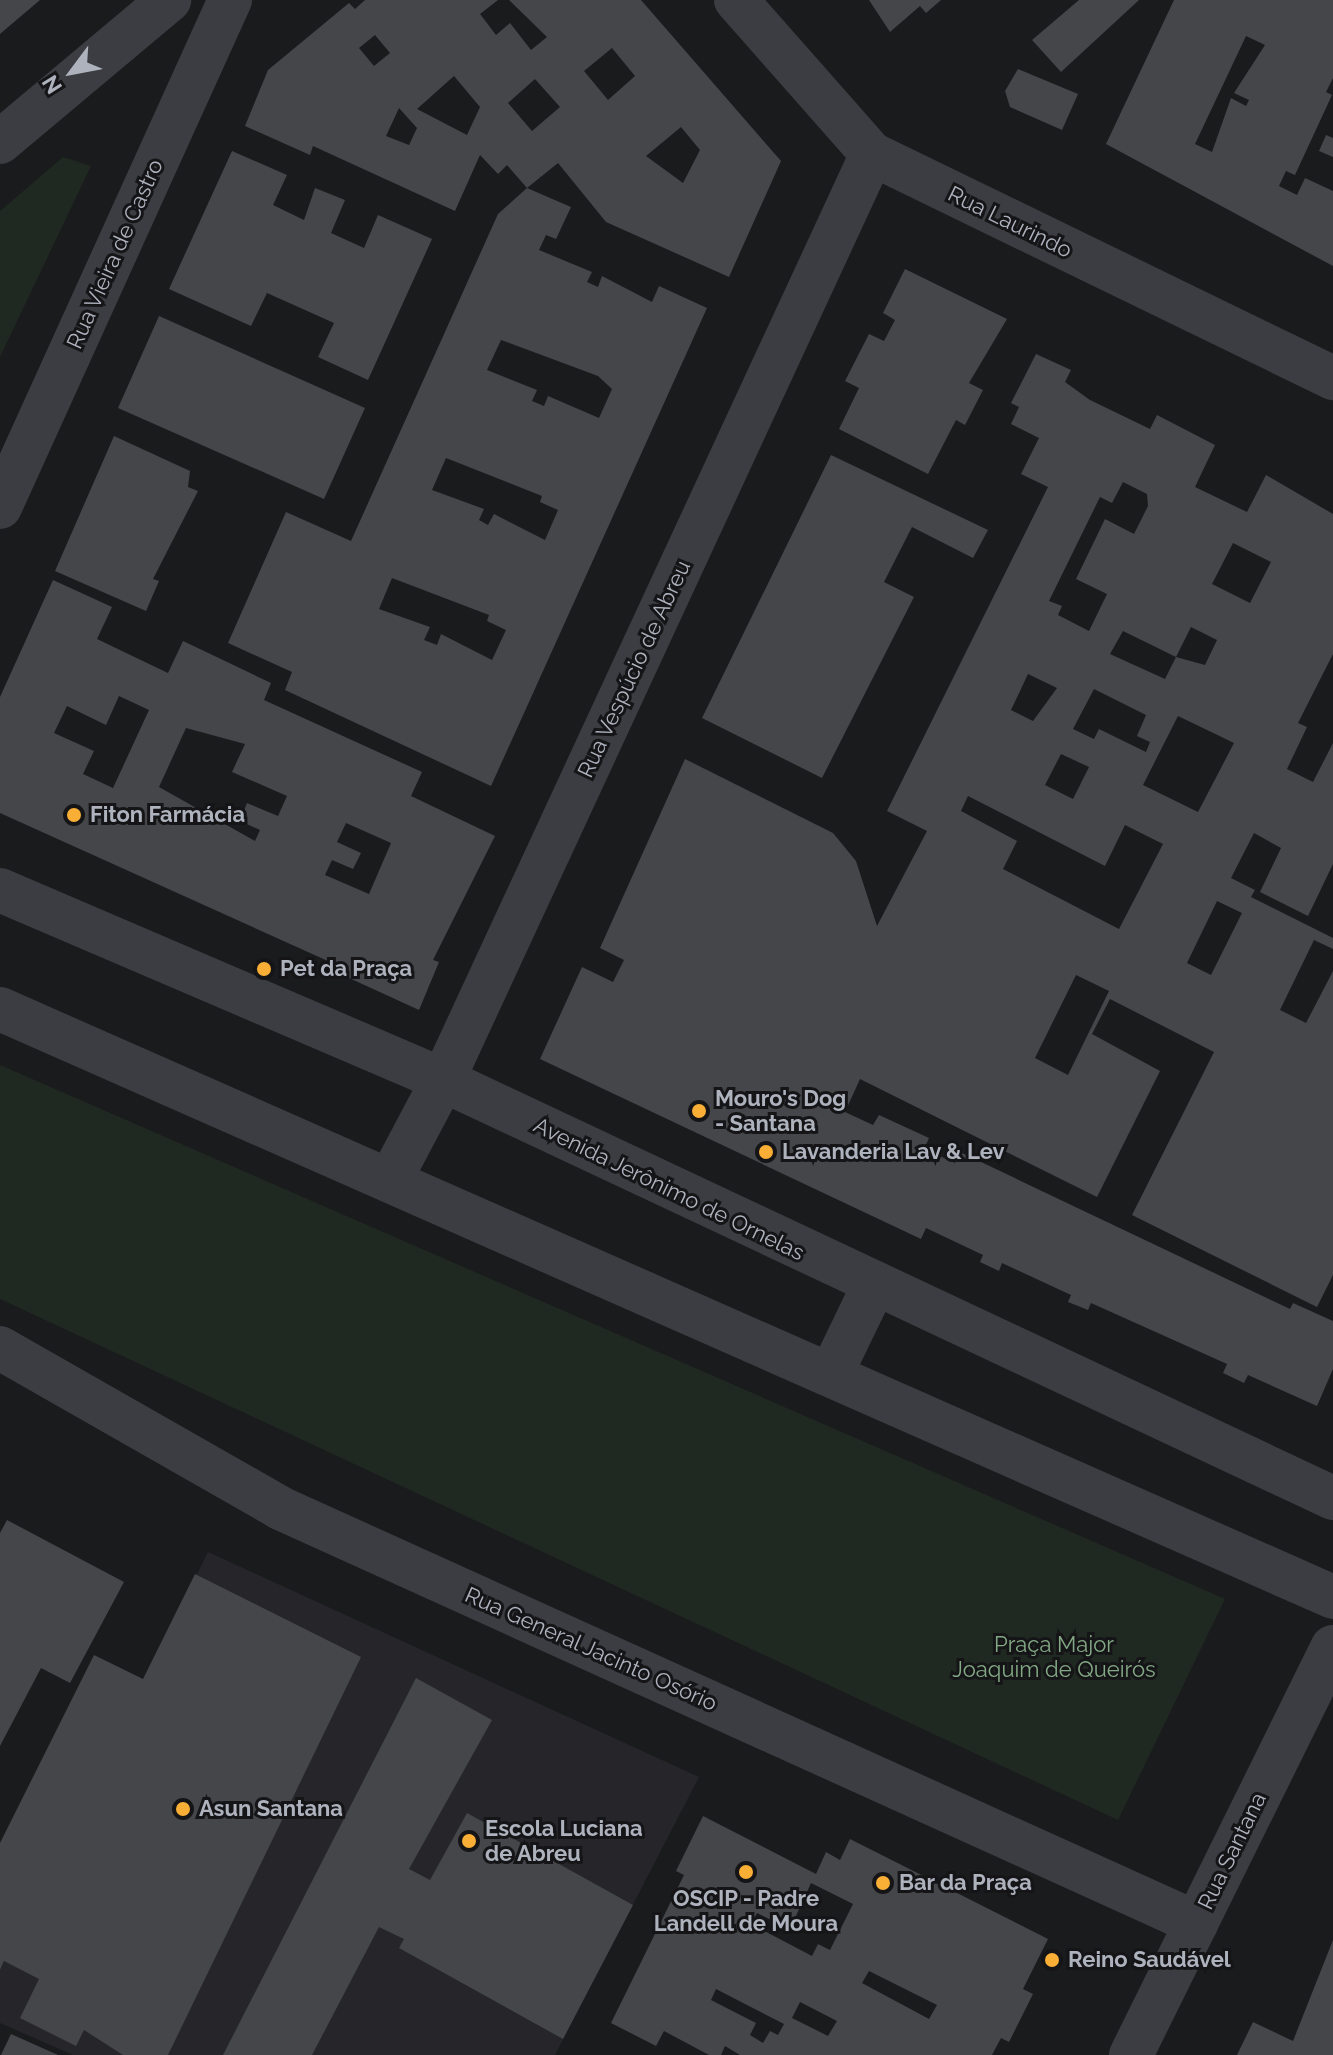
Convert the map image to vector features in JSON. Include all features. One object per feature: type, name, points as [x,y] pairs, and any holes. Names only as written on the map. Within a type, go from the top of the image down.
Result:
[{"type":"street","points":[[0,142],[169,0]]},
{"type":"street","name":"Rua Vieira de Castro","points":[[0,507],[230,0]]},
{"type":"street","name":"Rua Laurindo","points":[[736,0],[872,154],[1333,378]]},
{"type":"street","name":"Rua Vespúcio de Abreu","points":[[390,1180],[443,1080],[872,154]]},
{"type":"street","name":"Avenida Jerônimo de Ornelas","points":[[0,890],[443,1080],[873,1287],[1333,1498]]},
{"type":"street","points":[[0,1009],[1333,1597]]},
{"type":"street","points":[[831,1374],[873,1287]]},
{"type":"street","name":"Rua General Jacinto Osório","points":[[0,1348],[280,1508],[1196,1923]]},
{"type":"street","name":"Rua Santana","points":[[1131,2055],[1333,1647]]},
{"type":"shaded area","points":[[208,1552],[699,1777],[555,2055],[73,2055],[0,2023],[0,1970]]},
{"type":"green space","points":[[63,157],[91,166],[0,357],[0,211]]},
{"type":"green space","name":"Praça Major Joaquim de Queirós","points":[[0,1065],[1225,1599],[1118,1820],[0,1299]]},
{"type":"building","points":[[0,0],[40,0],[0,34]]},
{"type":"building","points":[[365,0],[498,0],[480,14],[496,35],[510,23],[531,50],[547,37],[509,0],[641,0],[781,161],[729,277],[606,222],[558,163],[527,188],[507,165],[498,174],[480,155],[455,211],[313,146],[310,155],[245,126],[268,70],[349,3],[355,9]],"holes":[[[375,35],[390,53],[374,66],[359,48]],[[612,48],[635,76],[608,100],[584,71]],[[454,76],[480,107],[467,135],[417,109]],[[535,79],[560,107],[532,131],[508,103]],[[399,108],[417,128],[409,145],[386,136]],[[681,127],[700,150],[683,183],[646,156]]]},
{"type":"building","points":[[869,0],[941,0],[926,13],[920,6],[890,32]]},
{"type":"building","points":[[1079,0],[1139,0],[1061,72],[1032,40]]},
{"type":"building","points":[[1174,0],[1333,0],[1333,78],[1326,92],[1332,95],[1295,175],[1286,171],[1279,186],[1297,195],[1305,178],[1333,191],[1333,266],[1106,144]],"holes":[[[1246,36],[1265,45],[1234,93],[1249,100],[1246,106],[1231,98],[1212,152],[1195,144]]]},
{"type":"building","points":[[1018,69],[1078,94],[1062,130],[1010,107],[1005,91]]},
{"type":"building","points":[[1326,135],[1333,138],[1333,157],[1319,151]]},
{"type":"building","points":[[232,151],[287,175],[273,205],[304,220],[315,188],[345,200],[331,233],[364,248],[378,215],[432,239],[368,380],[318,357],[334,323],[267,293],[251,326],[169,289]]},
{"type":"building","points":[[527,188],[571,207],[556,239],[546,235],[539,250],[592,272],[587,282],[598,287],[602,276],[652,302],[659,286],[707,308],[491,786],[285,690],[292,672],[228,643],[286,512],[351,541],[498,214]],"holes":[[[501,340],[598,376],[612,389],[599,418],[548,396],[544,406],[532,401],[537,390],[487,370]],[[446,458],[542,496],[540,502],[558,510],[545,540],[494,514],[488,525],[479,520],[484,509],[432,490]],[[392,578],[489,615],[487,621],[506,630],[492,660],[441,634],[437,645],[424,640],[430,627],[379,609]]]},
{"type":"building","points":[[905,269],[1007,319],[969,383],[983,390],[965,425],[956,420],[928,474],[839,429],[859,388],[845,381],[869,334],[884,341],[895,320],[883,313]]},
{"type":"building","points":[[159,316],[365,408],[324,499],[118,408]]},
{"type":"building","points":[[1036,354],[1071,370],[1065,382],[1090,400],[1150,429],[1157,415],[1215,445],[1195,487],[1247,512],[1266,475],[1333,514],[1333,654],[1298,723],[1307,727],[1287,769],[1313,782],[1333,743],[1333,864],[1308,916],[1260,892],[1281,848],[1254,833],[1231,878],[1255,890],[1251,897],[1333,938],[1333,949],[1314,940],[1280,1010],[1306,1023],[1333,971],[1333,1275],[1317,1307],[1132,1215],[1214,1052],[1110,999],[1092,1034],[1160,1071],[1097,1197],[860,1079],[845,1112],[873,1125],[879,1115],[929,1138],[924,1149],[955,1163],[960,1152],[1290,1309],[1293,1303],[1333,1321],[1333,1369],[1317,1406],[1248,1375],[1244,1383],[1223,1373],[1227,1364],[1091,1303],[1088,1310],[1068,1302],[1071,1295],[1002,1263],[999,1271],[980,1262],[983,1255],[926,1228],[921,1239],[540,1059],[582,967],[613,982],[624,960],[600,948],[685,759],[833,833],[856,861],[877,926],[927,831],[887,811],[1048,487],[1021,474],[1039,438],[1011,424],[1019,407],[1011,403]],"holes":[[[1123,482],[1147,494],[1148,506],[1134,534],[1105,519],[1076,579],[1107,594],[1089,631],[1058,615],[1062,606],[1049,601],[1100,497],[1112,503]],[[1233,543],[1271,562],[1250,603],[1212,584]],[[1191,627],[1217,640],[1205,665],[1176,657]],[[1123,631],[1176,657],[1165,679],[1110,654]],[[1028,674],[1057,688],[1033,721],[1011,710]],[[1094,689],[1146,715],[1137,736],[1150,742],[1146,752],[1099,729],[1094,739],[1073,729]],[[1178,716],[1234,743],[1198,812],[1143,785]],[[1061,754],[1089,767],[1073,799],[1045,785]],[[968,796],[1105,866],[1125,825],[1163,844],[1119,929],[1003,869],[1017,841],[961,811]],[[1217,901],[1242,913],[1211,975],[1187,963]],[[1076,975],[1109,991],[1068,1075],[1035,1058]]]},
{"type":"building","points":[[114,436],[190,471],[188,487],[198,491],[153,579],[159,581],[146,611],[55,571]]},
{"type":"building","points":[[831,455],[988,530],[973,558],[912,527],[884,582],[914,597],[822,778],[702,718]]},
{"type":"building","points":[[53,580],[112,607],[97,639],[168,673],[183,641],[271,683],[264,700],[422,772],[411,796],[495,836],[433,960],[439,962],[419,1010],[336,972],[339,966],[0,813],[0,697]],"holes":[[[119,696],[149,710],[113,788],[83,774],[94,751],[54,733],[67,706],[106,725]],[[186,728],[245,744],[232,772],[287,796],[278,816],[247,803],[240,821],[260,830],[255,841],[159,787]],[[346,823],[391,843],[369,894],[325,875],[332,860],[353,869],[361,853],[337,842]]]},
{"type":"building","points":[[7,1520],[124,1582],[70,1683],[41,1668],[0,1746],[0,1533]]},
{"type":"building","name":"Asun Santana","points":[[195,1574],[361,1657],[168,2055],[123,2055],[84,2030],[76,2046],[20,2018],[39,1979],[4,1961],[0,1970],[0,1843],[94,1655],[143,1679]]},
{"type":"building","points":[[416,1678],[492,1720],[409,1869],[430,1880],[467,1813],[633,1905],[563,2039],[399,1948],[404,1939],[379,1927],[312,2055],[223,2055]]},
{"type":"building","points":[[703,1816],[816,1874],[826,1852],[840,1860],[850,1839],[1048,1939],[1023,1989],[1033,1994],[1009,2042],[1001,2038],[992,2055],[740,2055],[725,2046],[721,2055],[709,2055],[664,2031],[656,2046],[611,2023],[684,1875],[676,1871]],"holes":[[[811,1883],[853,1904],[830,1950],[818,1944],[812,1956],[751,1924],[757,1913],[790,1929]],[[869,1971],[937,2005],[929,2019],[862,1983]],[[716,1989],[784,2024],[778,2035],[770,2031],[763,2043],[750,2035],[756,2023],[711,2000]],[[800,2002],[837,2021],[828,2036],[792,2018]]]},
{"type":"building","points":[[1333,1940],[1333,2055],[1237,2055],[1253,2022],[1293,2041]]},
{"type":"building","points":[[11,2034],[58,2055],[1,2055]]},
{"type":"place","name":"Fiton Farmácia","points":[[74,815]]},
{"type":"place","name":"Pet da Praça","points":[[264,969]]},
{"type":"place","name":"Mouro's Dog - Santana","points":[[699,1111]]},
{"type":"place","name":"Lavanderia Lav & Lev","points":[[766,1152]]},
{"type":"place","name":"Asun Santana","points":[[183,1809]]},
{"type":"place","name":"Escola Luciana de Abreu","points":[[469,1841]]},
{"type":"place","name":"OSCIP - Padre Landell de Moura","points":[[746,1872]]},
{"type":"place","name":"Bar da Praça","points":[[883,1883]]},
{"type":"place","name":"Reino Saudável","points":[[1052,1960]]}]
